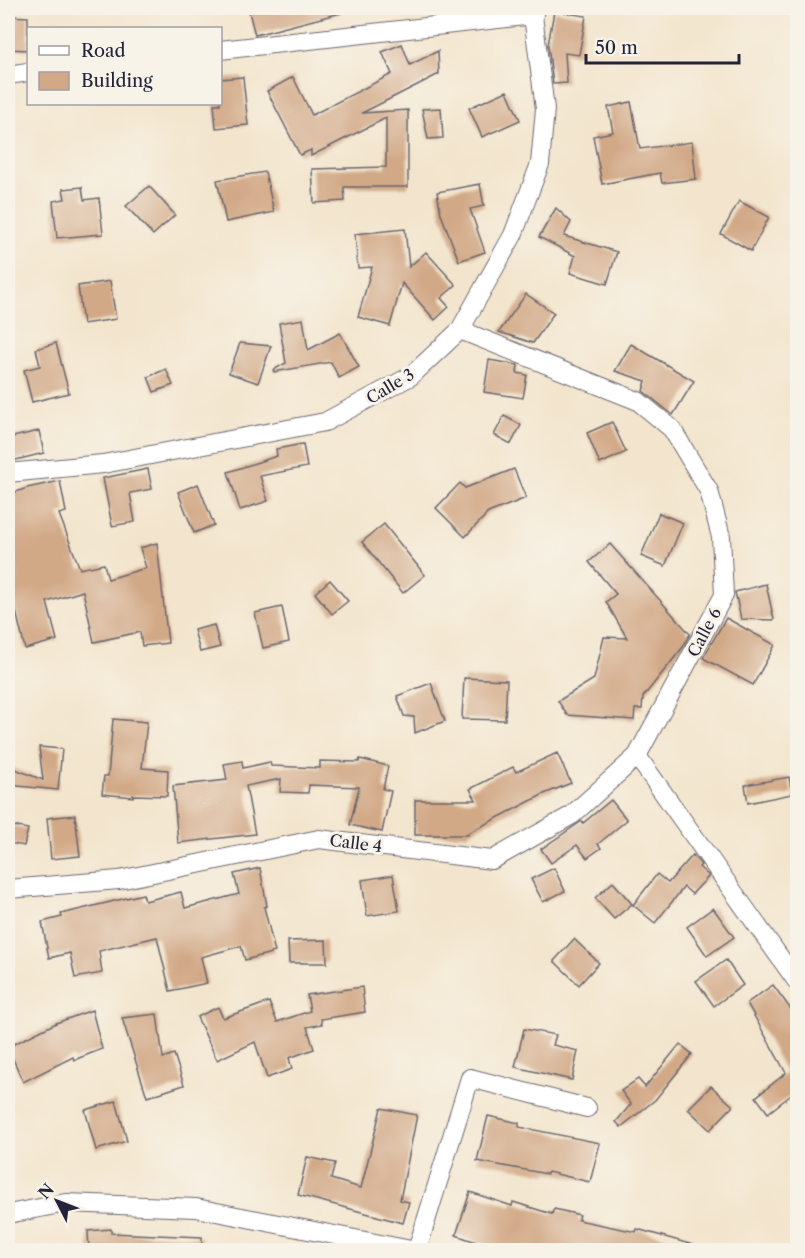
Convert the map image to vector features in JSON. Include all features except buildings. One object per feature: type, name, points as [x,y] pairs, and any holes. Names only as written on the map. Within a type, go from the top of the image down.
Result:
[{"type":"street","points":[[222,50],[533,11]]},
{"type":"street","name":"Calle 3","points":[[8,473],[104,464],[325,422],[411,376],[460,330],[513,235],[540,164],[545,109],[533,11]]},
{"type":"street","points":[[8,75],[27,72]]},
{"type":"street","name":"Calle 6","points":[[460,330],[638,401],[672,429],[709,492],[721,537],[724,595],[637,756]]},
{"type":"street","points":[[637,756],[798,983]]},
{"type":"street","name":"Calle 4","points":[[8,889],[118,880],[320,839],[492,860],[572,815],[637,756]]},
{"type":"street","points":[[417,1251],[470,1078],[587,1108]]},
{"type":"street","points":[[8,1214],[66,1203],[196,1208],[411,1251]]}]
